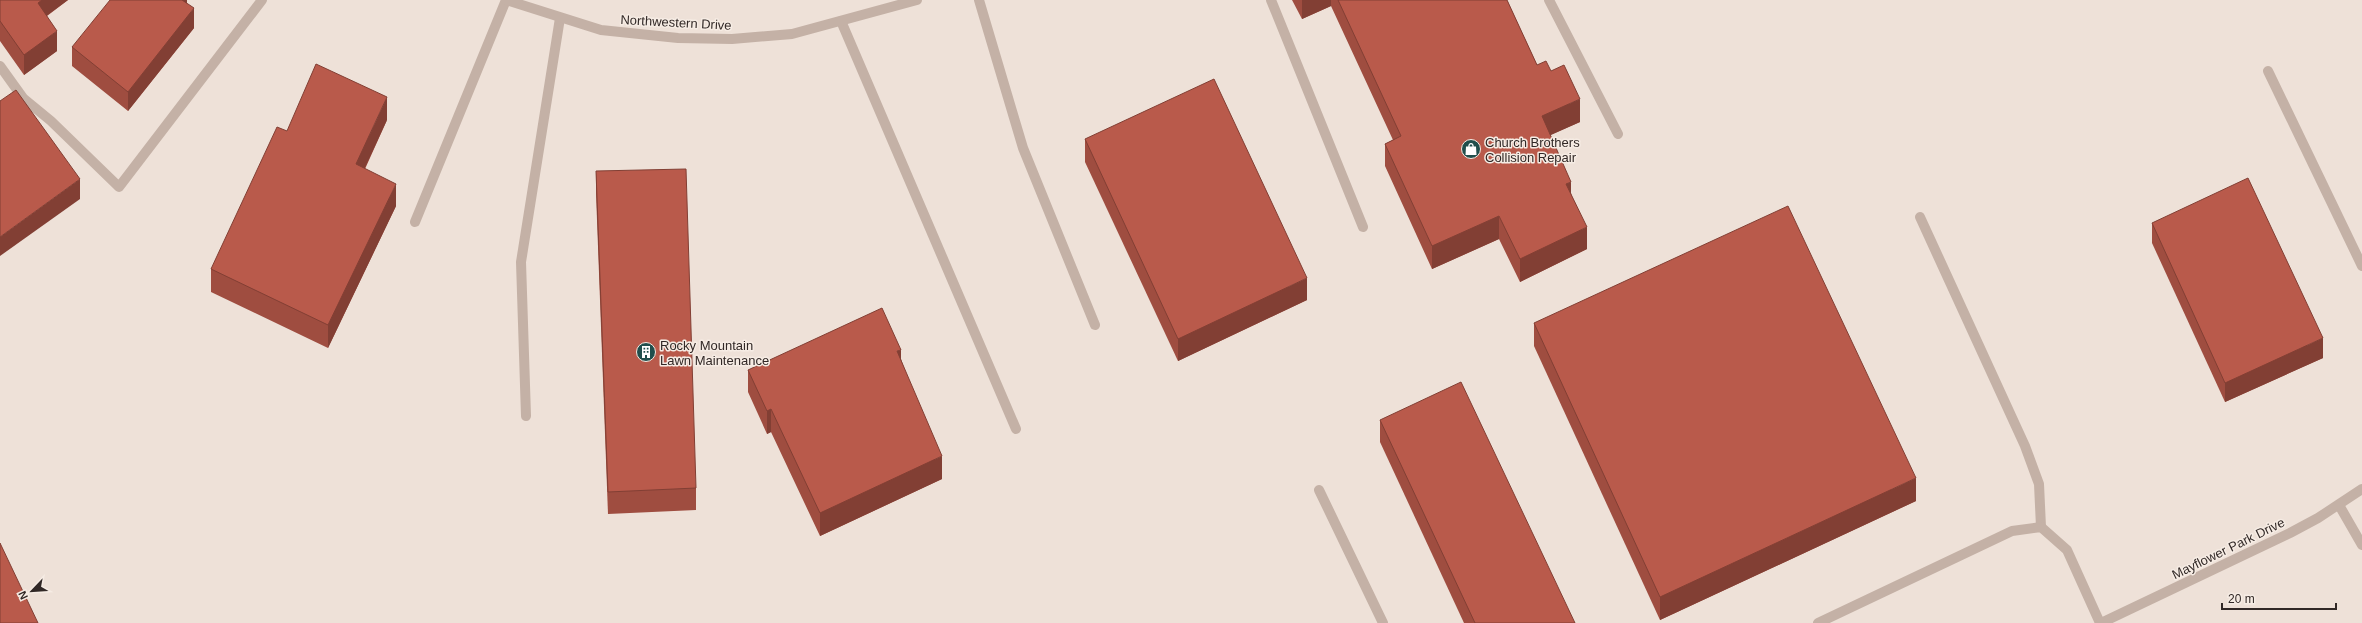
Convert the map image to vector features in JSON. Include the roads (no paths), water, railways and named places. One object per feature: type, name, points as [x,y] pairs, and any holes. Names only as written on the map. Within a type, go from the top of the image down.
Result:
[{"type":"street","points":[[0,66],[23,98],[51,121],[119,187],[262,0]]},
{"type":"street","points":[[415,222],[506,0]]},
{"type":"street","name":"Northwestern Drive","points":[[506,0],[601,30],[678,38],[732,39],[792,34],[917,0]]},
{"type":"street","points":[[979,0],[1023,148],[1095,325]]},
{"type":"street","points":[[1271,0],[1364,226]]},
{"type":"street","points":[[1549,0],[1618,134]]},
{"type":"street","points":[[526,416],[522,262],[560,18]]},
{"type":"street","points":[[842,21],[1016,429]]},
{"type":"street","points":[[2268,71],[2362,266]]},
{"type":"street","points":[[1920,217],[2025,446],[2039,484],[2041,527],[2067,550],[2101,623]]},
{"type":"street","name":"Mayflower Park Drive","points":[[2101,623],[2290,534],[2339,505],[2362,489]]},
{"type":"street","points":[[1320,490],[1383,623]]},
{"type":"street","points":[[2339,505],[2362,545]]},
{"type":"street","points":[[1818,623],[2012,531],[2041,527]]},
{"type":"place","name":"Church Brothers Collision Repair","points":[[1471,149]]},
{"type":"place","name":"Rocky Mountain Lawn Maintenance","points":[[646,352]]}]
